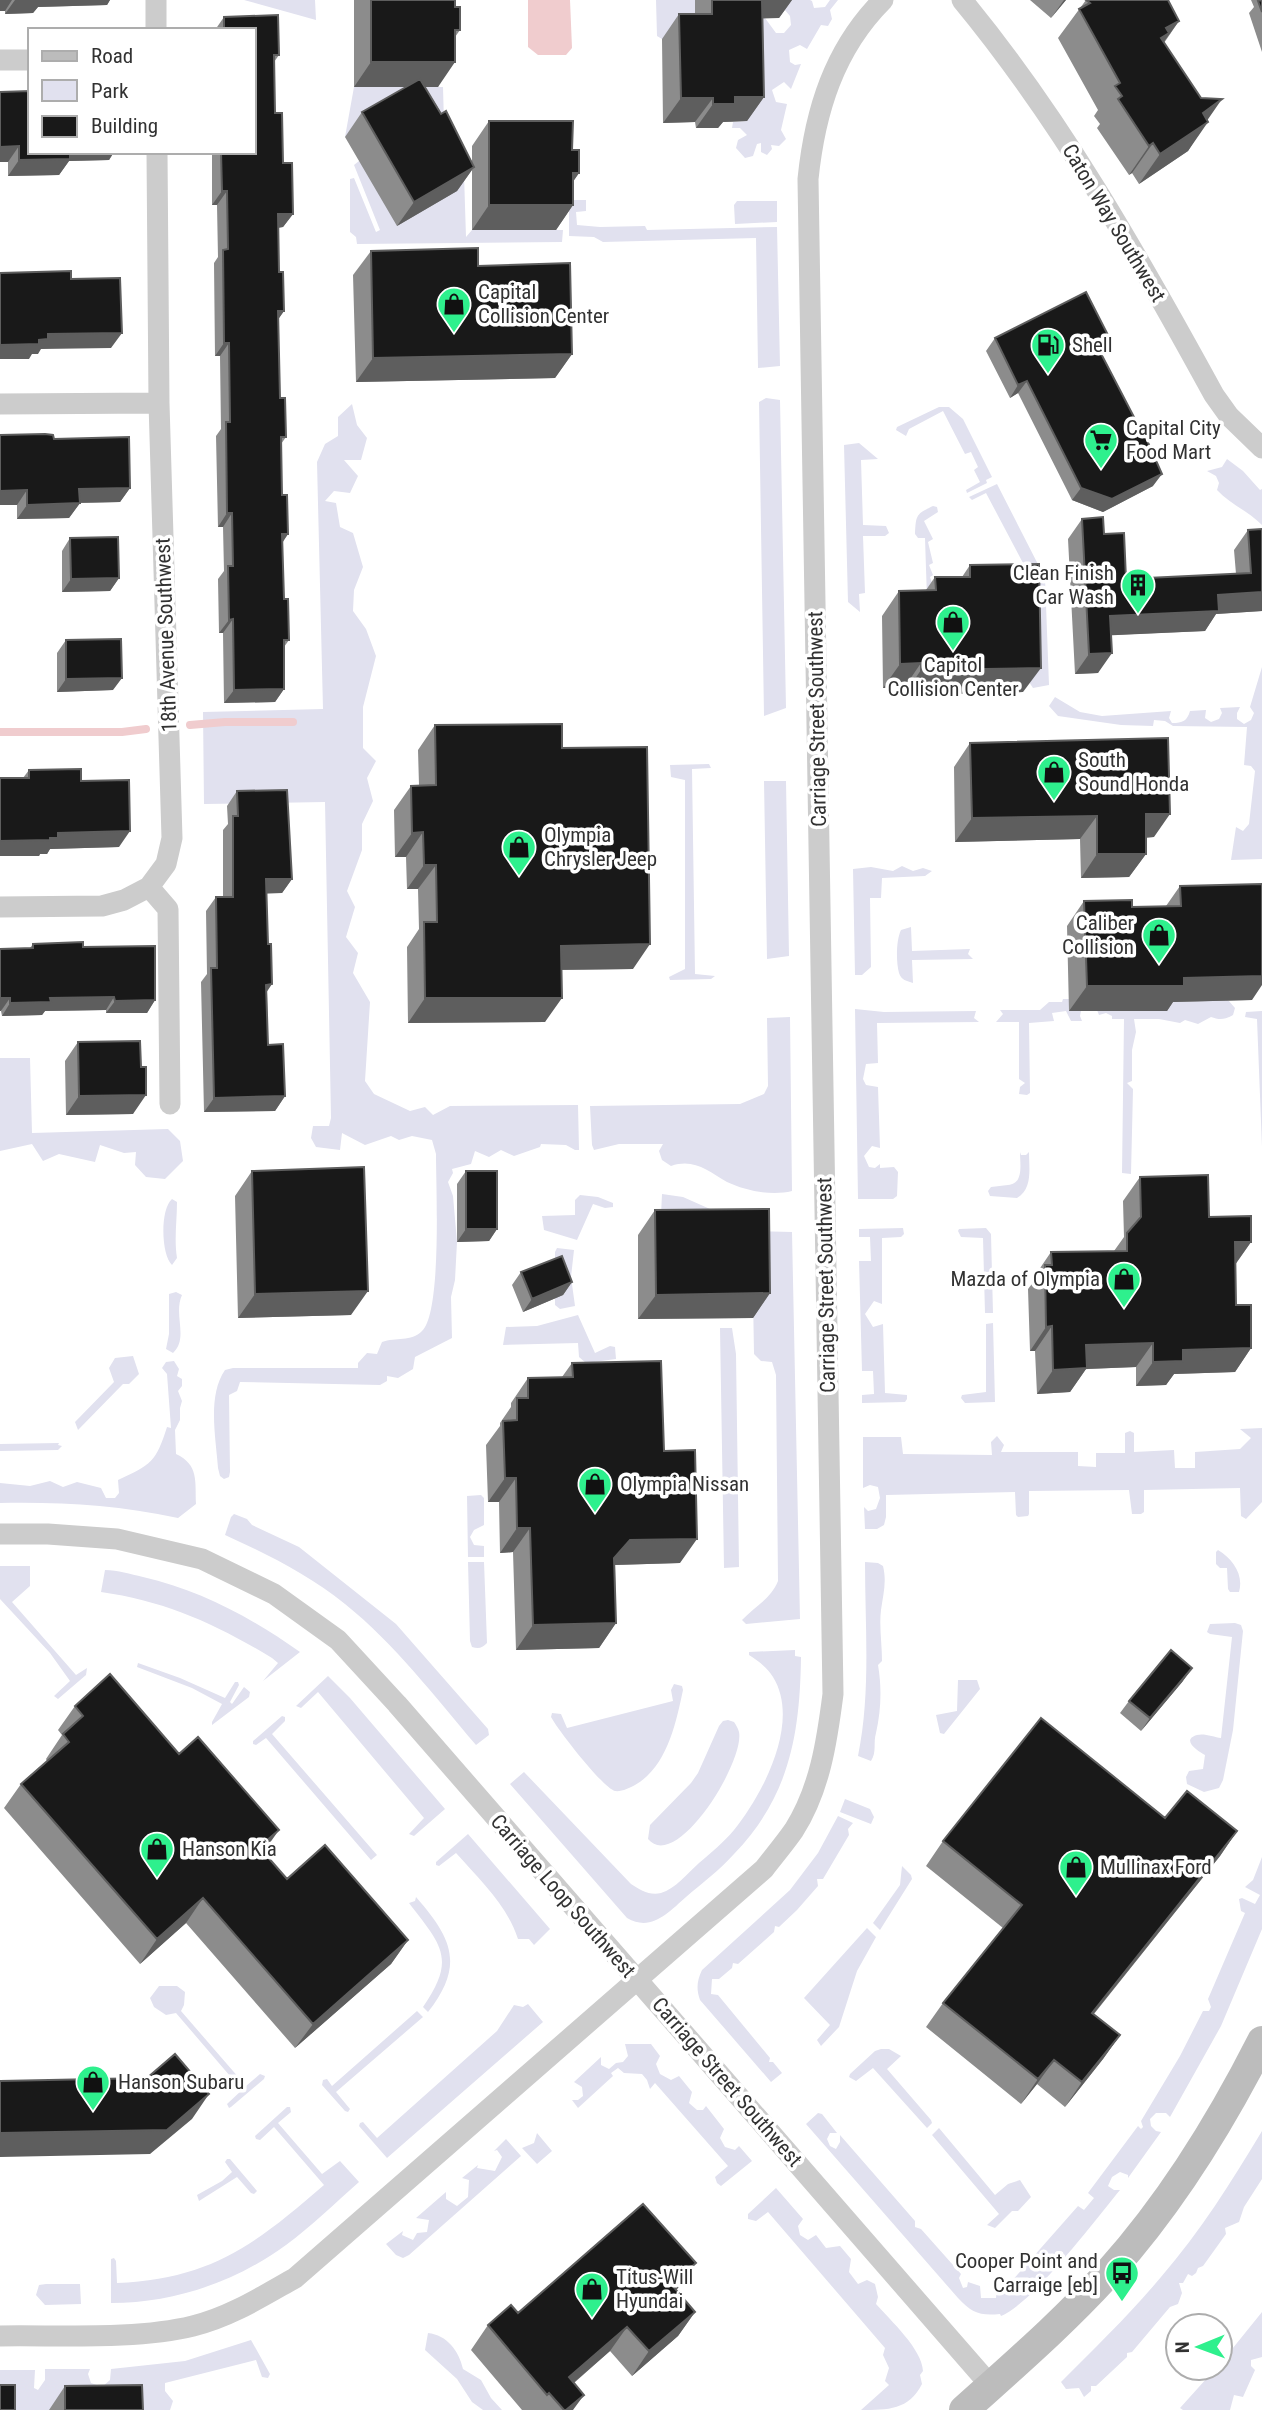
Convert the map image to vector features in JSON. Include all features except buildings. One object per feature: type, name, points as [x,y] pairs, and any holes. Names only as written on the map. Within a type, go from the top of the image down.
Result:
[{"type":"main road","points":[[964,2410],[1078,2305],[1111,2270],[1158,2212],[1239,2087],[1262,2041]]},
{"type":"street","points":[[156,0],[156,28]]},
{"type":"street","name":"Carriage Street Southwest","points":[[883,0],[866,17],[842,53],[830,79],[820,106],[812,142],[808,179],[833,1694],[826,1752],[813,1790],[795,1828],[764,1869],[638,1981],[991,2386]]},
{"type":"street","name":"Caton Way Southwest","points":[[962,0],[1020,76],[1112,213],[1214,395],[1229,416],[1262,449]]},
{"type":"street","points":[[0,60],[28,60]]},
{"type":"street","name":"18th Avenue Southwest","points":[[149,887],[166,864],[172,838],[159,403],[157,154]]},
{"type":"street","points":[[0,404],[159,403]]},
{"type":"street","points":[[0,908],[102,906],[124,900],[149,887],[168,909],[170,1104]]},
{"type":"street","name":"Carriage Loop Southwest","points":[[0,1534],[117,1539],[202,1559],[274,1594],[338,1640],[638,1981],[295,2278],[240,2309],[194,2326],[143,2333],[0,2336]]},
{"type":"green space","points":[[244,0],[315,0],[316,20]]},
{"type":"green space","points":[[656,0],[695,0],[695,19],[765,18],[776,33],[784,33],[791,25],[790,16],[779,0],[810,0],[814,8],[825,7],[830,0],[838,0],[830,10],[832,19],[828,26],[821,25],[807,49],[800,45],[789,50],[790,62],[801,64],[791,89],[784,82],[772,90],[776,102],[787,104],[781,130],[786,139],[779,146],[771,145],[772,149],[767,155],[761,152],[761,143],[757,144],[753,156],[745,158],[736,148],[738,140],[747,135],[740,128],[732,128],[733,122],[747,121],[745,37],[662,39],[657,36]]},
{"type":"green space","points":[[354,87],[443,87],[444,123],[345,137]]},
{"type":"green space","points":[[454,139],[463,143],[466,237],[472,230],[563,230],[562,242],[357,244],[356,237],[350,232],[350,179],[354,178],[376,232],[380,230],[354,165],[359,161]]},
{"type":"green space","points":[[569,200],[586,200],[586,211],[576,212],[577,225],[645,226],[647,230],[777,227],[780,366],[758,368],[756,238],[603,242],[594,237],[569,236]]},
{"type":"green space","points":[[737,201],[777,201],[777,222],[735,224],[734,205]]},
{"type":"green space","points":[[766,398],[780,400],[786,708],[764,716],[759,402]]},
{"type":"green space","points":[[352,404],[357,425],[367,438],[361,460],[344,460],[358,476],[350,493],[334,491],[325,501],[336,503],[340,527],[353,533],[363,567],[354,590],[353,611],[366,629],[376,656],[363,707],[363,748],[376,761],[367,778],[373,801],[362,824],[362,850],[347,891],[355,907],[346,937],[358,953],[353,973],[370,1002],[365,1081],[374,1094],[410,1111],[425,1107],[433,1115],[450,1106],[578,1105],[579,1150],[566,1145],[541,1144],[540,1147],[514,1156],[501,1150],[489,1157],[475,1151],[471,1164],[452,1169],[453,1173],[448,1182],[453,1196],[457,1242],[455,1280],[451,1297],[452,1338],[415,1357],[413,1369],[398,1378],[387,1376],[387,1381],[380,1385],[240,1382],[237,1391],[229,1395],[230,1472],[229,1477],[224,1479],[218,1468],[214,1405],[219,1380],[225,1370],[358,1368],[358,1363],[367,1353],[377,1354],[382,1342],[413,1337],[422,1331],[433,1300],[437,1219],[436,1154],[432,1140],[412,1136],[399,1140],[391,1136],[365,1145],[342,1133],[340,1150],[316,1147],[311,1138],[313,1126],[329,1126],[331,1118],[325,802],[204,804],[203,712],[323,709],[317,462],[325,444],[338,436],[338,417]]},
{"type":"green space","points":[[939,407],[949,407],[963,419],[992,477],[986,480],[987,483],[967,493],[966,490],[980,482],[974,470],[978,467],[971,452],[965,454],[943,411],[909,429],[906,436],[896,430],[897,427]]},
{"type":"green space","points":[[859,443],[878,459],[861,460],[863,525],[886,526],[889,533],[885,536],[863,536],[865,593],[859,594],[860,612],[848,602],[844,445]]},
{"type":"green space","points":[[1227,459],[1262,489],[1262,525],[1217,490],[1219,483],[1216,476],[1207,471],[1222,467]]},
{"type":"green space","points":[[997,484],[1045,578],[1049,685],[1033,688],[1029,682],[1033,582],[986,493],[972,500],[969,497]]},
{"type":"green space","points":[[933,506],[937,507],[938,512],[924,521],[933,539],[928,542],[933,563],[929,565],[933,586],[927,599],[925,538],[918,538],[915,528],[918,516]]},
{"type":"green space","points":[[1262,667],[1262,859],[1231,860],[1236,827],[1243,831],[1249,824],[1255,771],[1251,766],[1244,765],[1247,727],[1173,726],[1165,721],[1154,720],[1153,726],[1121,725],[1058,716],[1049,706],[1055,697],[1080,712],[1102,716],[1171,711],[1169,718],[1172,723],[1184,721],[1190,711],[1206,710],[1205,718],[1211,722],[1219,719],[1222,713],[1220,708],[1240,707],[1237,719],[1244,724],[1251,720],[1254,713],[1250,707]]},
{"type":"green space","points":[[709,764],[711,768],[692,769],[695,974],[715,976],[711,979],[670,980],[669,977],[685,969],[685,780],[671,777],[670,765]]},
{"type":"green space","points":[[764,781],[786,781],[789,956],[767,959]]},
{"type":"green space","points":[[902,866],[913,871],[923,868],[932,871],[925,876],[882,878],[881,898],[870,898],[871,967],[862,975],[855,975],[853,869],[871,867],[893,871]]},
{"type":"green space","points":[[911,927],[912,951],[970,949],[968,954],[973,959],[912,960],[913,983],[904,980],[898,968],[897,945],[901,930]]},
{"type":"green space","points":[[1063,999],[1069,999],[1081,1011],[1082,1021],[1071,1021],[1066,1011],[1052,1013],[1054,1021],[1029,1023],[1030,1093],[1019,1094],[1020,1087],[1025,1083],[1019,1079],[1019,1022],[996,1022],[1003,1014],[1000,1010],[1040,1010],[1049,1002],[1062,1002]]},
{"type":"green space","points":[[1228,1000],[1235,1008],[1233,1015],[1225,1019],[1211,1017],[1198,1024],[1185,1020],[1180,1023],[1159,1019],[1134,1019],[1136,1032],[1132,1050],[1132,1081],[1127,1083],[1133,1089],[1131,1174],[1122,1173],[1124,1019],[1112,1019],[1112,1016],[1106,1013],[1099,1015],[1097,1010],[1142,1004],[1142,1011],[1166,1011],[1167,1002]]},
{"type":"green space","points":[[855,1009],[884,1012],[976,1011],[974,1018],[979,1022],[877,1023],[878,1063],[866,1064],[863,1079],[866,1085],[878,1087],[880,1148],[872,1146],[864,1156],[869,1167],[875,1168],[880,1164],[880,1168],[894,1167],[898,1172],[897,1196],[893,1199],[858,1199]]},
{"type":"green space","points":[[1262,1011],[1262,1147],[1257,1019],[1245,1017],[1246,1012]]},
{"type":"green space","points":[[790,1017],[792,1191],[768,1193],[751,1190],[727,1182],[694,1165],[671,1166],[662,1160],[659,1151],[663,1144],[619,1144],[594,1150],[590,1106],[740,1104],[764,1094],[768,1086],[767,1018]]},
{"type":"green space","points":[[0,1058],[30,1058],[32,1133],[168,1129],[180,1141],[183,1161],[165,1179],[146,1177],[135,1165],[136,1152],[124,1153],[100,1145],[95,1162],[59,1154],[43,1161],[32,1144],[0,1151]]},
{"type":"green space","points":[[1020,1152],[1021,1155],[1026,1155],[1029,1152],[1029,1178],[1026,1189],[1017,1198],[990,1196],[988,1191],[991,1187],[1017,1181],[1020,1173]]},
{"type":"green space","points":[[662,1194],[683,1197],[719,1213],[661,1215]]},
{"type":"green space","points":[[580,1195],[598,1197],[613,1203],[613,1207],[605,1208],[593,1204],[577,1240],[544,1230],[542,1216],[575,1215],[575,1200]]},
{"type":"green space","points":[[172,1199],[177,1202],[177,1258],[172,1265],[168,1260],[163,1232],[165,1212]]},
{"type":"green space","points":[[903,1228],[904,1234],[901,1237],[882,1238],[882,1304],[874,1301],[865,1314],[873,1327],[883,1324],[885,1393],[907,1395],[907,1399],[905,1402],[862,1403],[862,1395],[874,1394],[873,1371],[862,1371],[859,1261],[871,1261],[870,1237],[859,1237],[859,1229]]},
{"type":"green space","points":[[986,1228],[991,1234],[993,1313],[985,1313],[983,1238],[961,1237],[958,1231]]},
{"type":"green space","points":[[757,1231],[792,1232],[800,1619],[746,1624],[742,1620],[767,1598],[778,1581],[776,1375],[772,1362],[761,1361],[754,1354],[752,1237]]},
{"type":"green space","points":[[557,1248],[574,1250],[571,1277],[575,1306],[560,1309],[555,1305]]},
{"type":"green space","points":[[176,1292],[182,1295],[179,1310],[181,1333],[178,1347],[173,1353],[166,1349],[169,1334],[169,1294]]},
{"type":"green space","points":[[578,1315],[595,1353],[610,1346],[615,1347],[616,1359],[586,1363],[579,1357],[578,1343],[503,1345],[506,1327],[537,1326]]},
{"type":"green space","points":[[993,1323],[995,1402],[965,1403],[962,1395],[986,1392],[986,1324]]},
{"type":"green space","points":[[720,1328],[732,1328],[736,1354],[739,1567],[724,1568]]},
{"type":"green space","points":[[133,1356],[139,1374],[129,1384],[123,1384],[78,1430],[75,1422],[114,1382],[109,1368],[115,1358]]},
{"type":"green space","points":[[174,1361],[179,1369],[177,1376],[182,1379],[182,1386],[178,1391],[182,1401],[180,1420],[175,1430],[176,1454],[189,1463],[192,1469],[196,1504],[178,1518],[90,1505],[0,1503],[0,1483],[30,1486],[50,1481],[63,1487],[77,1482],[101,1488],[106,1498],[115,1498],[119,1493],[118,1480],[151,1461],[167,1427],[171,1428],[167,1374],[162,1368],[166,1362]]},
{"type":"green space","points":[[1262,1428],[1262,1502],[1246,1519],[1241,1516],[1240,1488],[1144,1490],[1144,1512],[1141,1514],[1132,1514],[1129,1490],[1029,1491],[1029,1514],[1018,1517],[1015,1492],[886,1495],[884,1525],[877,1529],[865,1529],[864,1507],[868,1511],[876,1509],[880,1498],[878,1487],[870,1485],[863,1488],[863,1437],[901,1437],[903,1454],[992,1455],[991,1442],[997,1436],[1004,1445],[1001,1452],[1078,1452],[1078,1466],[1096,1467],[1096,1453],[1125,1453],[1125,1433],[1130,1431],[1134,1433],[1134,1452],[1174,1450],[1175,1468],[1195,1468],[1195,1452],[1240,1449],[1251,1438],[1240,1429]]},
{"type":"green space","points":[[59,1443],[58,1445],[62,1446],[58,1450],[0,1451],[0,1444]]},
{"type":"green space","points":[[481,1495],[484,1498],[484,1525],[474,1530],[470,1537],[474,1545],[484,1546],[484,1557],[468,1557],[467,1496]]},
{"type":"green space","points":[[234,1514],[299,1547],[396,1624],[488,1729],[489,1735],[476,1745],[398,1654],[331,1593],[287,1566],[225,1535]]},
{"type":"green space","points":[[1218,1550],[1228,1558],[1239,1574],[1239,1592],[1230,1592],[1228,1589],[1227,1568],[1220,1568],[1216,1564]]},
{"type":"green space","points":[[468,1562],[484,1562],[487,1643],[479,1648],[472,1647],[470,1641]]},
{"type":"green space","points":[[865,1562],[883,1566],[885,1578],[880,1616],[882,1661],[878,1665],[880,1708],[871,1761],[858,1756],[866,1684]]},
{"type":"green space","points":[[0,1566],[30,1566],[30,1586],[12,1602],[76,1675],[87,1668],[86,1675],[58,1699],[54,1696],[70,1681],[50,1653],[0,1599]]},
{"type":"green space","points":[[105,1570],[124,1572],[205,1597],[263,1628],[300,1652],[263,1681],[278,1663],[272,1658],[190,1616],[147,1601],[101,1592]]},
{"type":"green space","points":[[1210,1624],[1241,1625],[1243,1631],[1233,1730],[1223,1780],[1219,1788],[1204,1792],[1187,1784],[1189,1771],[1203,1769],[1205,1755],[1192,1746],[1190,1740],[1200,1735],[1221,1738],[1232,1637],[1207,1632]]},
{"type":"green space","points":[[795,1650],[795,1656],[801,1657],[794,1737],[780,1786],[768,1809],[729,1860],[666,1914],[644,1923],[627,1918],[510,1784],[524,1772],[631,1884],[649,1893],[666,1891],[734,1830],[756,1797],[775,1757],[781,1736],[781,1695],[771,1673],[749,1655],[749,1652]]},
{"type":"green space","points":[[138,1663],[225,1698],[235,1682],[238,1682],[230,1702],[232,1704],[244,1687],[250,1692],[249,1697],[212,1725],[222,1704],[192,1688],[137,1667]]},
{"type":"green space","points":[[328,1676],[445,1809],[414,1836],[409,1834],[424,1818],[318,1692],[301,1708],[296,1706]]},
{"type":"green space","points":[[958,1680],[977,1680],[980,1689],[944,1734],[940,1733],[936,1715],[957,1711]]},
{"type":"green space","points":[[674,1684],[682,1686],[683,1690],[673,1730],[662,1756],[646,1777],[623,1790],[615,1791],[591,1770],[551,1717],[552,1713],[561,1714],[567,1728],[673,1701],[671,1690]]},
{"type":"green space","points":[[282,1716],[285,1721],[272,1734],[377,1855],[371,1860],[266,1738],[256,1745],[253,1744],[253,1741]]},
{"type":"green space","points":[[728,1720],[734,1722],[738,1729],[738,1747],[720,1788],[706,1810],[691,1828],[675,1841],[660,1845],[648,1839],[650,1825],[691,1783],[719,1726]]},
{"type":"green space","points":[[845,1799],[870,1809],[874,1817],[871,1824],[840,1812]]},
{"type":"green space","points":[[838,1816],[853,1823],[848,1829],[849,1835],[823,1879],[817,1879],[818,1886],[797,1910],[779,1927],[775,1926],[774,1932],[738,1964],[733,1963],[732,1968],[719,1979],[712,1979],[711,1994],[718,1995],[770,2058],[769,2062],[773,2062],[782,2073],[771,2082],[700,2000],[698,1981],[702,1970],[790,1890],[818,1853]]},
{"type":"green space","points":[[468,1834],[550,1929],[534,1945],[529,1939],[518,1939],[500,1904],[456,1853],[439,1866],[436,1865],[436,1862]]},
{"type":"green space","points":[[1262,1857],[1262,1929],[1221,2026],[1170,2117],[1166,2113],[1156,2113],[1150,2119],[1151,2126],[1161,2132],[1128,2178],[1128,2175],[1120,2172],[1112,2177],[1108,2186],[1120,2190],[1064,2259],[1030,2295],[1001,2316],[972,2310],[958,2298],[806,2124],[818,2113],[822,2114],[837,2133],[830,2133],[827,2139],[830,2146],[836,2149],[840,2135],[915,2221],[915,2227],[921,2229],[961,2274],[959,2278],[963,2288],[967,2287],[968,2282],[980,2286],[981,2298],[996,2298],[997,2288],[1002,2292],[1078,2206],[1084,2210],[1094,2198],[1088,2193],[1138,2126],[1141,2129],[1143,2127],[1141,2121],[1203,2011],[1209,2011],[1211,2007],[1208,1999],[1245,1913],[1241,1911],[1239,1899],[1255,1904],[1260,1895],[1245,1887],[1253,1880]]},
{"type":"green space","points":[[902,1866],[912,1879],[880,1930],[873,1923],[900,1885]]},
{"type":"green space","points":[[416,1897],[438,1926],[449,1952],[447,1980],[428,2012],[423,2007],[440,1976],[441,1952],[409,1903],[415,1901]]},
{"type":"green space","points":[[867,1928],[876,1937],[857,1971],[839,2027],[821,2046],[817,2040],[830,2025],[804,1998]]},
{"type":"green space","points":[[159,1986],[177,1986],[185,1992],[181,2011],[246,2086],[260,2074],[265,2076],[231,2107],[227,2104],[242,2090],[176,2013],[166,2015],[154,2007],[150,1998]]},
{"type":"green space","points":[[528,2004],[543,2022],[387,2158],[359,2126],[360,2123],[363,2122],[377,2138],[497,2031],[514,2005],[523,2007]]},
{"type":"green space","points":[[417,2011],[423,2017],[336,2092],[350,2109],[345,2111],[322,2085],[323,2080],[327,2079],[332,2086]]},
{"type":"green space","points":[[625,2044],[651,2044],[660,2056],[656,2064],[660,2074],[671,2080],[679,2076],[692,2092],[689,2103],[697,2110],[703,2110],[706,2106],[724,2129],[720,2138],[725,2147],[735,2150],[739,2146],[752,2161],[721,2186],[717,2183],[715,2177],[728,2166],[655,2083],[650,2089],[642,2074],[624,2073],[618,2068],[611,2073],[613,2076],[578,2108],[572,2100],[583,2096],[582,2087],[574,2082],[601,2057],[601,2065],[609,2069],[616,2063],[623,2062],[628,2056]]},
{"type":"green space","points":[[889,2049],[901,2056],[887,2069],[931,2120],[932,2123],[927,2128],[873,2068],[856,2081],[849,2077],[875,2051]]},
{"type":"green space","points":[[290,2107],[291,2112],[278,2123],[322,2174],[340,2161],[359,2182],[296,2238],[246,2270],[225,2280],[181,2294],[111,2303],[111,2259],[116,2261],[117,2283],[150,2280],[206,2266],[253,2241],[324,2185],[274,2127],[260,2140],[256,2139],[255,2136]]},
{"type":"green space","points":[[939,2128],[995,2195],[1008,2184],[1020,2180],[1031,2197],[1018,2211],[1012,2211],[995,2228],[987,2225],[999,2214],[932,2135]]},
{"type":"green space","points":[[1262,2131],[1262,2179],[1244,2207],[1239,2222],[1225,2228],[1226,2234],[1203,2266],[1192,2276],[1188,2274],[1183,2283],[1179,2283],[1182,2293],[1178,2304],[1164,2312],[1132,2352],[1127,2353],[1127,2357],[1096,2386],[1091,2386],[1091,2391],[1084,2397],[1079,2388],[1066,2389],[1061,2382],[1161,2277],[1227,2187]]},
{"type":"green space","points":[[537,2133],[552,2151],[537,2164],[522,2148],[534,2143]]},
{"type":"green space","points":[[506,2139],[521,2156],[409,2255],[403,2258],[396,2255],[386,2244],[403,2231],[402,2235],[413,2240],[417,2233],[427,2232],[429,2220],[416,2218],[446,2192],[446,2199],[457,2206],[468,2197],[469,2180],[462,2178],[478,2165],[477,2168],[495,2171],[502,2157],[497,2150],[494,2151]]},
{"type":"green space","points":[[230,2159],[257,2191],[251,2193],[237,2177],[199,2201],[197,2195],[232,2172],[225,2162]]},
{"type":"green space","points":[[776,2188],[803,2219],[798,2226],[800,2235],[808,2240],[816,2235],[826,2248],[840,2246],[851,2259],[849,2272],[858,2284],[867,2280],[875,2284],[878,2297],[876,2304],[905,2336],[917,2354],[923,2371],[920,2375],[922,2384],[917,2393],[904,2404],[889,2409],[861,2410],[889,2385],[885,2381],[889,2368],[883,2355],[885,2348],[768,2212],[756,2221],[748,2219],[748,2214]]},
{"type":"green space","points":[[80,2284],[81,2304],[45,2305],[36,2295],[39,2285]]},
{"type":"green space","points":[[1262,2312],[1262,2357],[1251,2360],[1251,2366],[1255,2370],[1243,2397],[1234,2395],[1230,2410],[1180,2408],[1203,2382],[1234,2382],[1234,2347]]},
{"type":"green space","points":[[428,2333],[441,2337],[451,2345],[459,2356],[463,2369],[481,2380],[491,2398],[502,2410],[483,2410],[472,2402],[457,2379],[425,2350]]},
{"type":"green space","points":[[251,2340],[270,2374],[268,2378],[262,2377],[256,2360],[165,2383],[165,2391],[173,2401],[170,2410],[0,2410],[0,2370],[35,2370],[34,2388],[38,2390],[45,2380],[45,2369],[90,2369],[88,2374],[91,2383],[102,2387],[110,2380],[111,2369],[185,2361]]},
{"type":"shaded area","points":[[528,0],[570,0],[572,48],[566,55],[538,55],[528,47]]},
{"type":"waterway","points":[[190,725],[293,722]]},
{"type":"waterway","points":[[0,732],[122,732],[146,729]]},
{"type":"place","name":"Capital Collision Center","points":[[454,334]]},
{"type":"place","name":"Shell","points":[[1048,375]]},
{"type":"place","name":"Capital City Food Mart","points":[[1101,470]]},
{"type":"place","name":"Clean Finish Car Wash","points":[[1138,615]]},
{"type":"place","name":"Capitol Collision Center","points":[[953,652]]},
{"type":"place","name":"South Sound Honda","points":[[1054,802]]},
{"type":"place","name":"Olympia Chrysler Jeep","points":[[519,877]]},
{"type":"place","name":"Caliber Collision","points":[[1159,965]]},
{"type":"place","name":"Mazda of Olympia","points":[[1124,1309]]},
{"type":"place","name":"Olympia Nissan","points":[[595,1514]]},
{"type":"place","name":"Hanson Kia","points":[[157,1879]]},
{"type":"place","name":"Mullinax Ford","points":[[1076,1897]]},
{"type":"place","name":"Hanson Subaru","points":[[93,2112]]},
{"type":"place","name":"Cooper Point and Carraige [eb]","points":[[1122,2303]]},
{"type":"place","name":"Titus-Will Hyundai","points":[[592,2319]]}]
